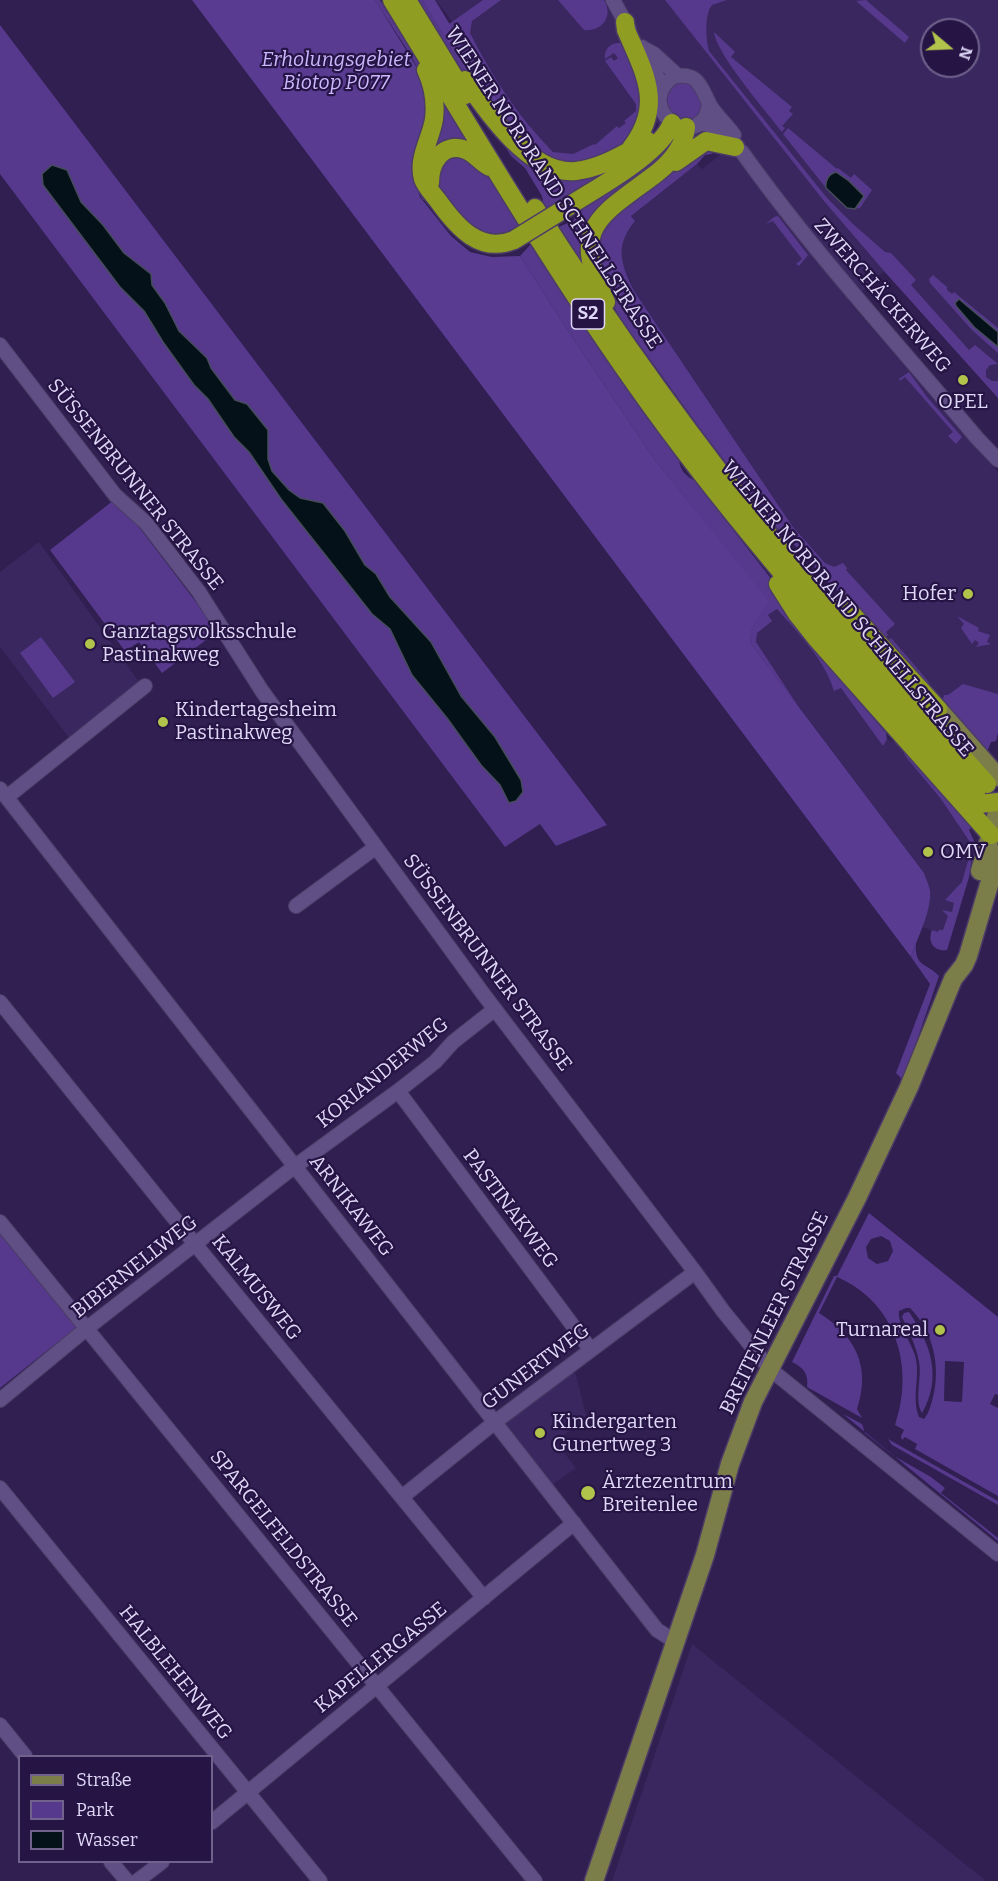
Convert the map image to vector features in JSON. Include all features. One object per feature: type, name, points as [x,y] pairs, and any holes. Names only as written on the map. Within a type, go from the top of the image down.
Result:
[{"type":"highway","name":"WIENER NORDRAND SCHNELLSTRASSE","points":[[392,0],[432,53],[619,336],[705,453],[787,557],[987,785]]},
{"type":"highway","name":"WIENER NORDRAND SCHNELLSTRASSE","points":[[407,0],[432,53],[496,170],[569,287],[680,444],[753,539],[987,785]]},
{"type":"highway","points":[[621,7],[626,30],[647,79],[650,97],[649,115],[631,156]]},
{"type":"highway","points":[[680,122],[647,154],[631,156],[616,159],[576,171],[551,168],[519,146],[481,103],[453,62],[432,53],[424,66],[430,79],[435,106],[434,121],[424,152],[423,180],[447,214],[469,236],[486,244],[504,244],[569,206],[631,156],[648,141],[680,122]]},
{"type":"highway","points":[[619,336],[620,324],[597,284],[590,262],[590,237],[596,224],[605,213],[663,168],[678,151],[683,142],[680,122]]},
{"type":"highway","points":[[663,168],[706,141],[738,149]]},
{"type":"highway","points":[[431,191],[431,168],[445,151],[456,148],[466,150],[496,170]]},
{"type":"highway","points":[[753,539],[754,551],[810,630],[956,797],[996,835]]},
{"type":"highway","points":[[787,557],[804,567],[849,610],[938,709]]},
{"type":"highway","points":[[956,797],[979,804],[998,802]]},
{"type":"main road","points":[[938,709],[989,758],[987,785]]},
{"type":"main road","name":"BREITENLEER STRASSE","points":[[953,979],[954,958],[996,835],[998,810]]},
{"type":"main road","name":"BREITENLEER STRASSE","points":[[594,1881],[705,1555],[730,1464],[753,1402],[857,1198],[909,1087],[953,979],[964,965],[993,881],[998,854]]},
{"type":"street","points":[[621,7],[661,84],[660,102],[680,122],[707,113],[709,103]]},
{"type":"street","name":"ZWERCHÄCKERWEG","points":[[643,48],[654,54],[678,76],[700,84],[709,103],[742,147],[738,149]]},
{"type":"street","points":[[661,92],[669,80],[678,76]]},
{"type":"street","name":"ZWERCHÄCKERWEG","points":[[680,122],[720,129],[822,258],[998,460]]},
{"type":"street","name":"SÜSSENBRUNNER STRASSE","points":[[0,345],[115,495],[146,523],[199,592],[262,691],[495,1009],[723,1311],[770,1369],[998,1554]]},
{"type":"street","points":[[3,793],[145,686]]},
{"type":"street","name":"ARNIKAWEG","points":[[3,793],[657,1630],[676,1642]]},
{"type":"street","points":[[296,906],[376,847]]},
{"type":"street","name":"KALMUSWEG","points":[[0,1002],[484,1598]]},
{"type":"street","name":"KORIANDERWEG","points":[[295,1166],[435,1062],[453,1042],[495,1009]]},
{"type":"street","name":"PASTINAKWEG","points":[[398,1091],[591,1350]]},
{"type":"street","name":"BIBERNELLWEG","points":[[0,1400],[86,1329],[295,1166]]},
{"type":"street","name":"SPARGELFELDSTRASSE","points":[[0,1222],[535,1881]]},
{"type":"street","name":"GUNERTWEG","points":[[402,1497],[495,1422],[695,1272]]},
{"type":"street","name":"HALBLEHENWEG","points":[[0,1488],[320,1881]]},
{"type":"street","name":"KAPELLERGASSE","points":[[213,1821],[574,1523]]},
{"type":"street","points":[[0,1725],[25,1755]]},
{"type":"street","points":[[112,1863],[127,1881]]},
{"type":"street","points":[[137,1881],[161,1863]]},
{"type":"shaded area","points":[[436,0],[998,0],[998,398],[884,271],[850,303],[998,472],[998,732],[996,741],[991,742],[987,752],[944,701],[932,694],[793,527],[634,291],[622,263],[621,252],[624,237],[635,221],[631,216],[697,164],[702,169],[720,155],[641,115],[582,158],[557,155],[542,143]]},
{"type":"shaded area","points":[[39,542],[142,686],[70,739],[0,647],[0,572]]},
{"type":"shaded area","points":[[786,602],[855,697],[886,733],[887,739],[900,744],[973,826],[969,830],[974,841],[969,877],[951,937],[922,927],[930,892],[924,873],[752,645],[754,626]]},
{"type":"shaded area","name":"Kindergarten Gunertweg 3","points":[[572,1371],[576,1375],[586,1416],[556,1442],[576,1468],[553,1484],[507,1425],[509,1420]]},
{"type":"shaded area","points":[[692,1644],[986,1881],[612,1881]]},
{"type":"green space","name":"Erholungsgebiet Biotop P077","points":[[192,0],[375,0],[421,74],[427,111],[413,169],[420,197],[451,236],[470,252],[492,257],[520,256],[655,460],[769,601],[753,628],[752,645],[924,873],[930,889],[930,899],[911,957]]},
{"type":"green space","points":[[375,0],[380,0],[423,70],[428,197],[423,200],[417,187],[413,156],[421,76],[408,51]]},
{"type":"green space","points":[[418,0],[422,0],[465,71],[500,115],[504,108],[449,24],[483,0],[501,0],[472,21],[470,33],[507,96],[553,152],[573,154],[595,145],[617,126],[619,128],[626,123],[624,121],[636,111],[636,104],[605,61],[611,57],[614,61],[618,58],[614,53],[605,59],[609,46],[617,43],[626,45],[630,48],[640,71],[646,96],[645,113],[640,128],[618,152],[586,165],[569,167],[539,158],[526,147],[481,96]]},
{"type":"green space","points":[[422,0],[435,0],[483,79],[504,108],[503,113],[500,115],[496,112],[465,71]]},
{"type":"green space","points":[[558,0],[604,0],[608,12],[605,22],[596,28],[584,30]]},
{"type":"green space","points":[[665,0],[727,0],[712,5],[709,9],[706,27],[709,51],[827,198],[885,252],[891,253],[916,280],[911,285],[969,350],[975,345],[998,364],[990,365],[986,370],[986,377],[992,381],[998,381],[998,398],[824,201]]},
{"type":"green space","points":[[866,0],[909,37],[905,43],[856,1]]},
{"type":"green space","points":[[0,25],[607,825],[556,846],[540,824],[505,847],[0,174]],"holes":[[[67,170],[81,202],[103,225],[124,253],[151,274],[152,285],[165,303],[179,331],[207,358],[211,368],[235,400],[268,430],[268,460],[272,471],[289,490],[300,498],[323,503],[345,531],[365,565],[376,574],[390,597],[431,642],[461,696],[495,737],[509,803],[500,785],[481,765],[412,675],[390,629],[372,614],[281,499],[249,452],[234,437],[208,399],[194,385],[144,311],[120,287],[43,185],[43,174]]]},
{"type":"green space","points":[[714,32],[735,52],[731,57],[792,107],[789,111],[793,114],[782,126],[785,128],[782,132],[733,68],[717,42]]},
{"type":"green space","points":[[686,82],[696,88],[702,105],[697,116],[688,122],[671,116],[667,102],[669,91],[675,83]]},
{"type":"green space","points":[[440,92],[472,144],[431,159]]},
{"type":"green space","points":[[489,121],[540,168],[626,160],[551,211],[545,210],[542,196],[525,168],[511,156]]},
{"type":"green space","points":[[788,128],[837,169],[851,178],[854,174],[872,190],[860,208],[847,208],[826,188],[783,134]]},
{"type":"green space","points":[[677,143],[605,208],[588,273],[556,228],[573,221],[580,210],[631,178],[667,147]]},
{"type":"green space","points":[[709,148],[712,154],[705,155],[697,164],[631,216],[635,221],[628,230],[622,247],[623,263],[629,281],[793,527],[825,563],[834,567],[843,563],[846,570],[895,624],[886,632],[888,635],[885,638],[888,641],[891,638],[928,681],[933,693],[843,595],[816,572],[814,564],[774,525],[704,434],[620,318],[597,274],[598,227],[691,154]]},
{"type":"green space","points":[[453,153],[483,168],[521,229],[503,237],[482,236],[452,207],[438,190],[434,174]]},
{"type":"green space","points":[[778,216],[808,255],[799,266],[796,264],[802,259],[773,221],[766,224]]},
{"type":"green space","points":[[531,244],[683,470],[695,481],[769,576],[855,697],[886,733],[887,739],[883,746],[841,688],[834,691],[818,658],[777,609],[768,615],[772,621],[757,633],[756,642],[798,706],[752,645],[753,628],[768,601],[655,460],[574,340],[520,256]]},
{"type":"green space","points":[[933,275],[947,287],[947,290],[952,294],[954,292],[998,328],[998,353],[972,330],[930,283],[929,279]]},
{"type":"green space","points":[[909,372],[927,397],[962,437],[956,444],[948,436],[953,432],[905,377],[900,381],[899,379]]},
{"type":"green space","points":[[114,500],[126,510],[218,631],[162,673],[139,642],[125,651],[50,550]]},
{"type":"green space","points":[[957,616],[979,628],[978,631],[990,635],[987,642],[991,644],[976,647],[979,643],[975,640],[972,644],[961,628],[964,624]]},
{"type":"green space","points":[[41,637],[75,682],[53,698],[20,653]]},
{"type":"green space","points":[[963,684],[998,694],[998,732],[996,741],[991,742],[987,752],[943,699],[944,695],[948,695]]},
{"type":"green space","points":[[900,745],[973,826],[969,830],[974,841],[969,877],[947,950],[935,948],[930,938],[932,930],[938,932],[943,930],[948,916],[942,910],[952,912],[954,903],[945,900],[962,882],[968,861],[971,859],[969,858],[972,845],[941,799],[906,757]]},
{"type":"green space","points":[[916,943],[919,961],[939,976],[902,1079],[896,1073],[930,984],[911,957]]},
{"type":"green space","points":[[869,1213],[998,1317],[998,1395],[995,1394],[990,1404],[998,1408],[998,1496],[915,1449],[917,1444],[905,1437],[902,1440],[904,1430],[895,1425],[901,1403],[903,1381],[896,1339],[887,1320],[874,1303],[857,1288],[837,1277],[819,1313],[843,1332],[857,1354],[862,1380],[857,1409],[862,1418],[807,1387],[804,1372],[792,1362],[834,1276],[837,1276]],"holes":[[[881,1236],[890,1241],[893,1251],[888,1261],[877,1264],[868,1258],[866,1247],[871,1239]],[[910,1308],[918,1317],[933,1350],[935,1385],[931,1406],[924,1419],[919,1417],[917,1409],[917,1363],[902,1327],[899,1311]],[[945,1361],[964,1362],[962,1402],[944,1401]]]},
{"type":"green space","points":[[0,1232],[77,1327],[0,1388]]},
{"type":"green space","points":[[909,1312],[928,1348],[933,1373],[932,1386],[922,1413],[918,1395],[919,1362],[902,1317],[904,1313]]},
{"type":"green space","points":[[843,1414],[862,1424],[865,1432]]},
{"type":"green space","points":[[888,1439],[998,1501],[998,1505],[892,1445]]},
{"type":"green space","points":[[895,1456],[945,1488],[941,1493],[998,1538],[998,1541]]},
{"type":"water","points":[[52,165],[67,170],[81,202],[103,225],[124,253],[151,274],[152,285],[165,303],[179,331],[207,358],[211,368],[235,400],[247,404],[268,430],[268,459],[272,471],[289,490],[300,498],[323,503],[345,531],[365,565],[376,574],[390,597],[431,642],[461,696],[495,737],[521,780],[523,792],[516,801],[509,803],[500,785],[481,765],[412,675],[390,629],[372,614],[281,499],[249,452],[234,437],[208,399],[194,385],[144,311],[120,287],[43,185],[42,174]]},
{"type":"water","points":[[836,172],[864,196],[855,209],[847,208],[826,188],[828,178]]},
{"type":"water","points":[[959,299],[998,332],[998,347],[974,327],[956,306],[955,303]]},
{"type":"place","name":"OPEL","points":[[963,380]]},
{"type":"place","name":"Hofer","points":[[968,594]]},
{"type":"place","name":"Ganztagsvolksschule Pastinakweg","points":[[90,644]]},
{"type":"place","name":"Kindertagesheim Pastinakweg","points":[[163,722]]},
{"type":"place","name":"OMV","points":[[928,852]]},
{"type":"place","name":"Turnareal","points":[[940,1330]]},
{"type":"place","name":"Kindergarten Gunertweg 3","points":[[540,1433]]},
{"type":"place","name":"Ärztezentrum Breitenlee","points":[[588,1493]]}]
